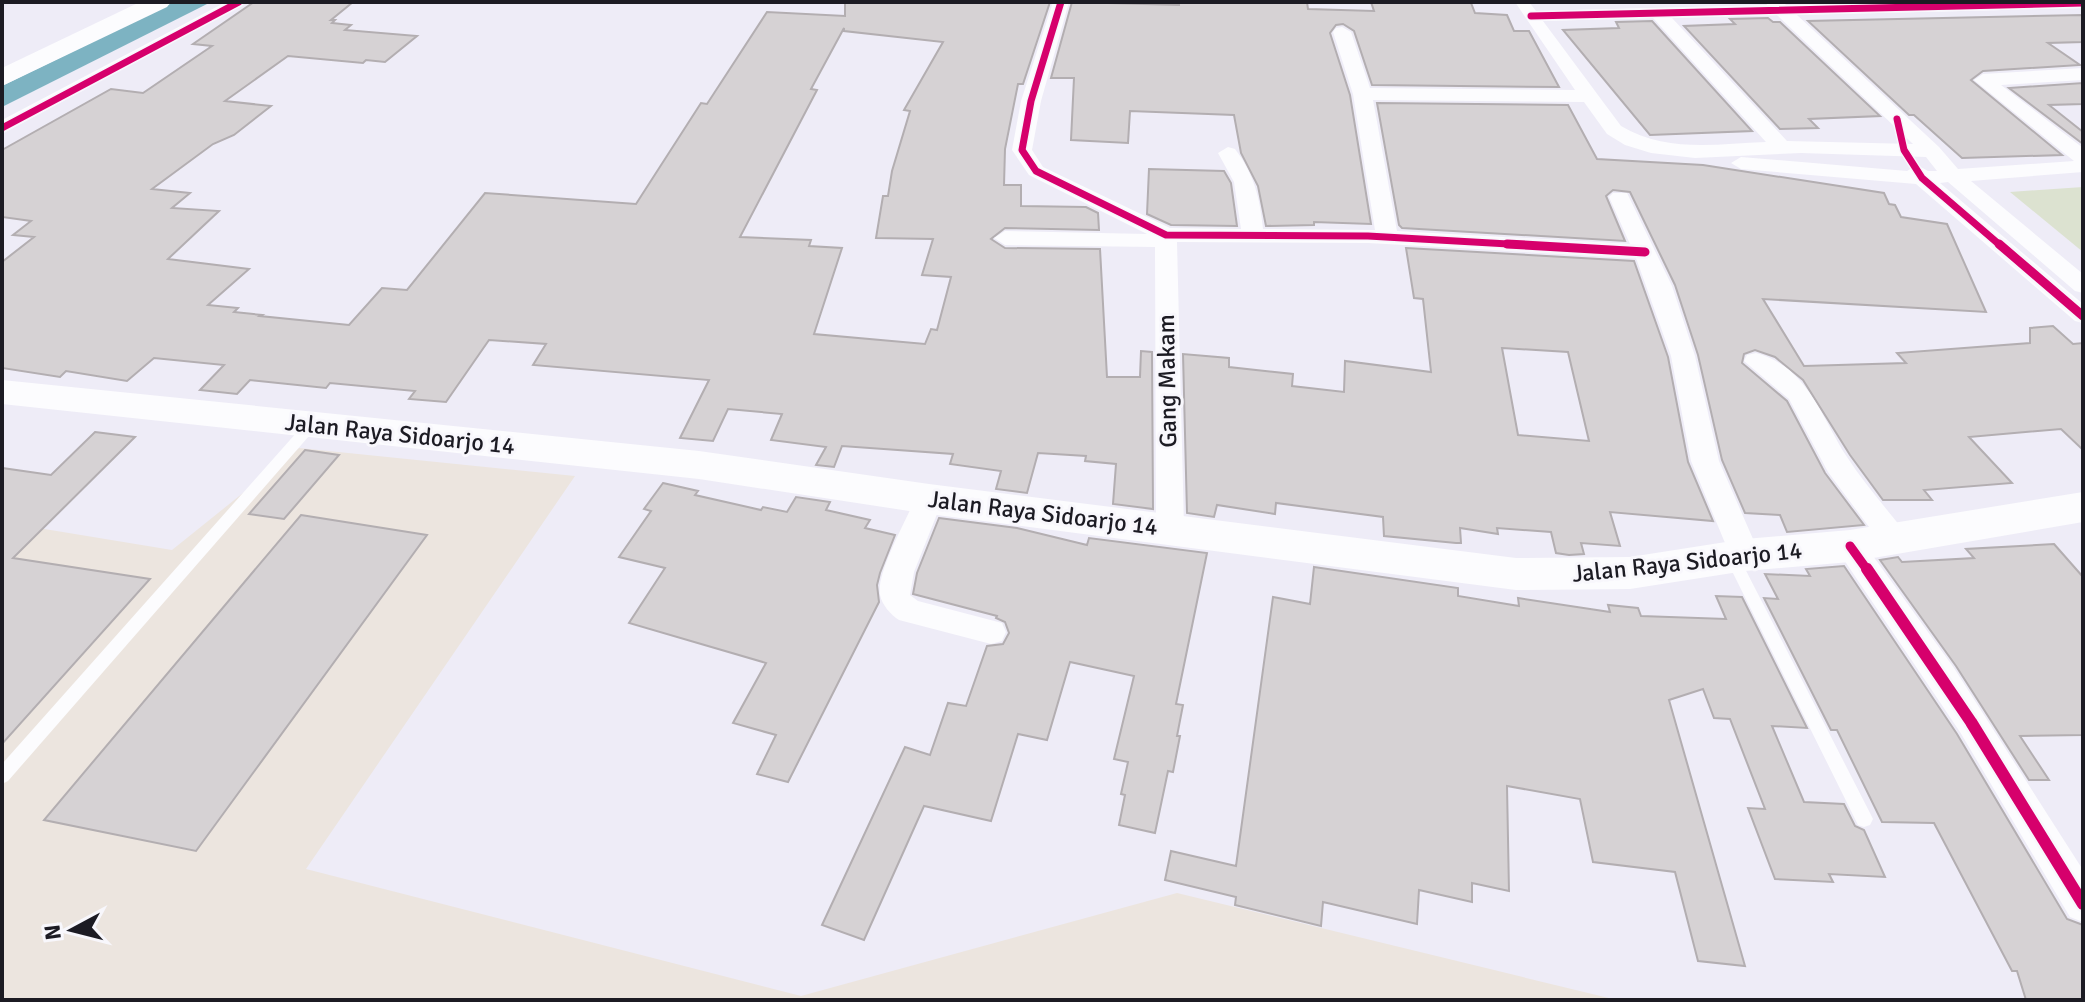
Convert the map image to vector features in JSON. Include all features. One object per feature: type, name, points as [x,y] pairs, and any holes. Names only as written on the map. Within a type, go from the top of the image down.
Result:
[{"type":"main road","points":[[2,78],[159,2]]},
{"type":"main road","name":"Jalan Raya Sidoarjo 14","points":[[2,392],[699,465],[929,499],[1516,574],[1630,573],[1738,556],[1850,546],[2083,507]]},
{"type":"street","points":[[2,128],[239,2]]},
{"type":"street","points":[[1061,2],[1031,101],[1022,150],[1028,164],[1166,238]]},
{"type":"street","points":[[1524,7],[1603,2]]},
{"type":"street","points":[[1524,7],[1657,12],[1777,6],[2083,3]]},
{"type":"street","points":[[1777,6],[1932,151],[1952,175],[2079,282]]},
{"type":"street","points":[[1524,7],[1614,130],[1631,143],[1758,165],[1922,178],[2083,166]]},
{"type":"street","points":[[1657,12],[1782,147]]},
{"type":"street","points":[[1342,32],[1362,94],[1387,237]]},
{"type":"street","points":[[2083,74],[1983,80],[2083,158]]},
{"type":"street","points":[[1362,94],[1589,96]]},
{"type":"street","points":[[1897,119],[1904,150],[1922,178],[2083,316]]},
{"type":"street","points":[[1673,151],[1782,147],[1932,151]]},
{"type":"street","points":[[1228,153],[1241,171],[1250,196],[1252,235]]},
{"type":"street","points":[[1620,197],[1660,286],[1683,356],[1705,461],[1738,556]]},
{"type":"street","points":[[1005,238],[1387,237],[1645,252]]},
{"type":"street","name":"Gang Makam","points":[[1166,238],[1170,528]]},
{"type":"street","points":[[2044,281],[2079,282]]},
{"type":"street","points":[[1756,361],[1778,371],[1810,408],[1836,463],[1894,539]]},
{"type":"street","points":[[929,499],[899,572],[895,595],[901,606],[910,611],[991,632]]},
{"type":"street","points":[[1850,546],[1914,631],[1991,750],[2083,904]]},
{"type":"lane","points":[[2,776],[311,425]]},
{"type":"lane","points":[[1738,556],[1864,819]]},
{"type":"shaded area","points":[[299,448],[575,476],[306,869],[801,996],[1177,893],[1617,1000],[2,1000],[2,522],[172,550]]},
{"type":"green space","points":[[2083,187],[2083,252],[2010,192]]},
{"type":"water","points":[[174,2],[211,2],[2,107],[2,86]]},
{"type":"building","points":[[254,2],[353,2],[331,20],[335,20],[332,23],[351,25],[345,30],[417,36],[385,62],[288,56],[225,101],[271,106],[234,135],[213,144],[152,189],[190,193],[172,208],[219,211],[168,259],[249,269],[208,305],[238,308],[234,312],[260,316],[349,325],[382,288],[407,290],[485,193],[636,204],[701,103],[707,104],[767,12],[845,16],[845,2],[1050,2],[1023,84],[1018,84],[1005,149],[1004,185],[1021,185],[1021,206],[1086,207],[1098,213],[1099,230],[1005,228],[991,239],[1005,248],[1100,249],[1107,377],[1140,377],[1141,351],[1152,352],[1153,509],[1113,504],[1116,464],[1085,461],[1086,456],[1038,453],[1027,493],[996,489],[1001,471],[950,464],[953,454],[842,446],[834,467],[816,465],[826,447],[771,440],[782,414],[728,409],[713,441],[680,438],[709,380],[533,365],[546,344],[489,340],[446,402],[409,399],[415,391],[330,383],[326,388],[250,380],[237,394],[200,390],[224,365],[154,358],[127,381],[66,371],[60,377],[2,368],[2,262],[34,237],[13,235],[31,221],[2,217],[2,150],[111,89],[143,93],[212,46],[193,44]],"holes":[[[844,28],[844,31],[943,42],[904,110],[910,111],[888,196],[883,196],[876,238],[933,239],[922,275],[951,277],[937,330],[931,329],[925,344],[814,334],[842,248],[809,246],[811,240],[740,237],[817,90],[811,89]]]},
{"type":"building","points":[[1072,2],[1179,5],[1179,2],[1307,2],[1308,9],[1374,11],[1371,2],[1471,3],[1475,13],[1507,15],[1514,31],[1529,31],[1559,87],[1372,85],[1354,31],[1343,24],[1336,25],[1330,33],[1350,95],[1371,224],[1314,222],[1314,225],[1266,226],[1258,186],[1241,153],[1234,115],[1130,111],[1128,143],[1071,140],[1074,78],[1051,78]]},
{"type":"building","points":[[2083,15],[2083,42],[2048,43],[2080,65],[1983,71],[1971,80],[2062,155],[1962,158],[1914,115],[1909,115],[1808,21]]},
{"type":"building","points":[[1768,18],[1780,22],[1880,116],[1809,119],[1818,128],[1780,129],[1684,26],[1735,24],[1730,19]]},
{"type":"building","points":[[1652,21],[1752,131],[1650,135],[1563,30],[1619,28],[1616,22]]},
{"type":"building","points":[[2083,83],[2083,104],[2049,105],[2083,132],[2083,144],[2009,88]]},
{"type":"building","points":[[1377,103],[1568,105],[1597,159],[1703,165],[1884,193],[1901,217],[1947,224],[1986,312],[1763,299],[1804,366],[1906,363],[1897,353],[2030,343],[2030,328],[2053,326],[2073,344],[2083,343],[2083,450],[2061,429],[1969,437],[2012,483],[1924,490],[1932,500],[1883,500],[1850,455],[1803,380],[1775,357],[1755,350],[1744,354],[1742,363],[1787,401],[1825,473],[1864,525],[1787,532],[1780,515],[1745,513],[1722,460],[1698,355],[1675,285],[1630,192],[1613,190],[1606,196],[1625,241],[1402,228]]},
{"type":"building","points":[[1149,169],[1224,171],[1231,183],[1237,226],[1171,225],[1147,214]]},
{"type":"building","points":[[1406,248],[1634,261],[1668,357],[1688,462],[1713,521],[1610,512],[1620,546],[1581,543],[1584,554],[1569,555],[1556,553],[1551,532],[1497,528],[1498,534],[1460,528],[1461,543],[1456,543],[1384,536],[1383,517],[1276,503],[1275,514],[1217,505],[1214,517],[1187,513],[1183,354],[1229,358],[1229,367],[1293,374],[1292,386],[1344,392],[1345,361],[1431,372],[1423,299],[1414,298]],"holes":[[[1502,348],[1568,352],[1589,441],[1518,435]]]},
{"type":"building","points":[[95,432],[135,437],[13,558],[150,579],[2,744],[2,468],[51,475]]},
{"type":"building","points":[[305,450],[339,455],[284,519],[249,514]]},
{"type":"building","points":[[663,483],[698,491],[695,495],[761,510],[763,507],[787,512],[796,497],[830,502],[826,510],[870,520],[865,528],[895,535],[877,585],[879,602],[788,782],[757,774],[776,735],[733,723],[766,663],[629,623],[665,568],[619,557],[651,511],[644,509]]},
{"type":"building","points":[[301,515],[427,535],[196,851],[44,820]]},
{"type":"building","points":[[939,518],[1017,528],[1087,545],[1089,538],[1207,553],[1176,704],[1183,705],[1177,736],[1180,736],[1173,772],[1168,771],[1155,833],[1119,825],[1125,795],[1121,794],[1128,762],[1114,759],[1134,676],[1070,662],[1047,740],[1018,734],[991,821],[924,806],[864,940],[822,925],[905,747],[930,755],[948,703],[966,706],[987,646],[1003,644],[1009,633],[1005,622],[997,616],[913,594],[917,573]]},
{"type":"building","points":[[2054,544],[2083,577],[2083,735],[2020,736],[2049,780],[2029,780],[1956,666],[1880,560],[1898,557],[1902,562],[1974,558],[1966,549]]},
{"type":"building","points":[[1844,566],[1957,734],[2067,919],[2083,925],[2083,1000],[2026,1000],[2017,971],[2012,971],[1934,823],[1882,822],[1837,730],[1831,730],[1764,598],[1778,599],[1765,574],[1810,576],[1806,569]]},
{"type":"building","points":[[1314,567],[1458,588],[1458,596],[1519,606],[1518,598],[1610,612],[1608,605],[1638,608],[1641,616],[1726,619],[1716,596],[1742,597],[1807,728],[1772,726],[1804,802],[1844,804],[1855,826],[1864,830],[1885,877],[1829,874],[1833,882],[1775,879],[1748,808],[1765,809],[1730,719],[1714,718],[1703,689],[1669,700],[1745,966],[1698,961],[1675,872],[1593,862],[1580,799],[1507,786],[1509,891],[1472,883],[1472,902],[1419,890],[1417,924],[1323,902],[1321,926],[1235,905],[1236,897],[1165,880],[1171,851],[1236,866],[1273,597],[1310,604]]},
{"type":"cycle path","points":[[2,128],[239,2]]},
{"type":"cycle path","points":[[1061,2],[1031,101],[1022,150],[1036,171],[1166,235],[1368,236],[1645,252]]},
{"type":"cycle path","points":[[1531,16],[2083,3]]},
{"type":"cycle path","points":[[1897,119],[1904,150],[1922,178],[2083,316]]},
{"type":"cycle path","points":[[1850,546],[2000,767],[2083,904]]}]
